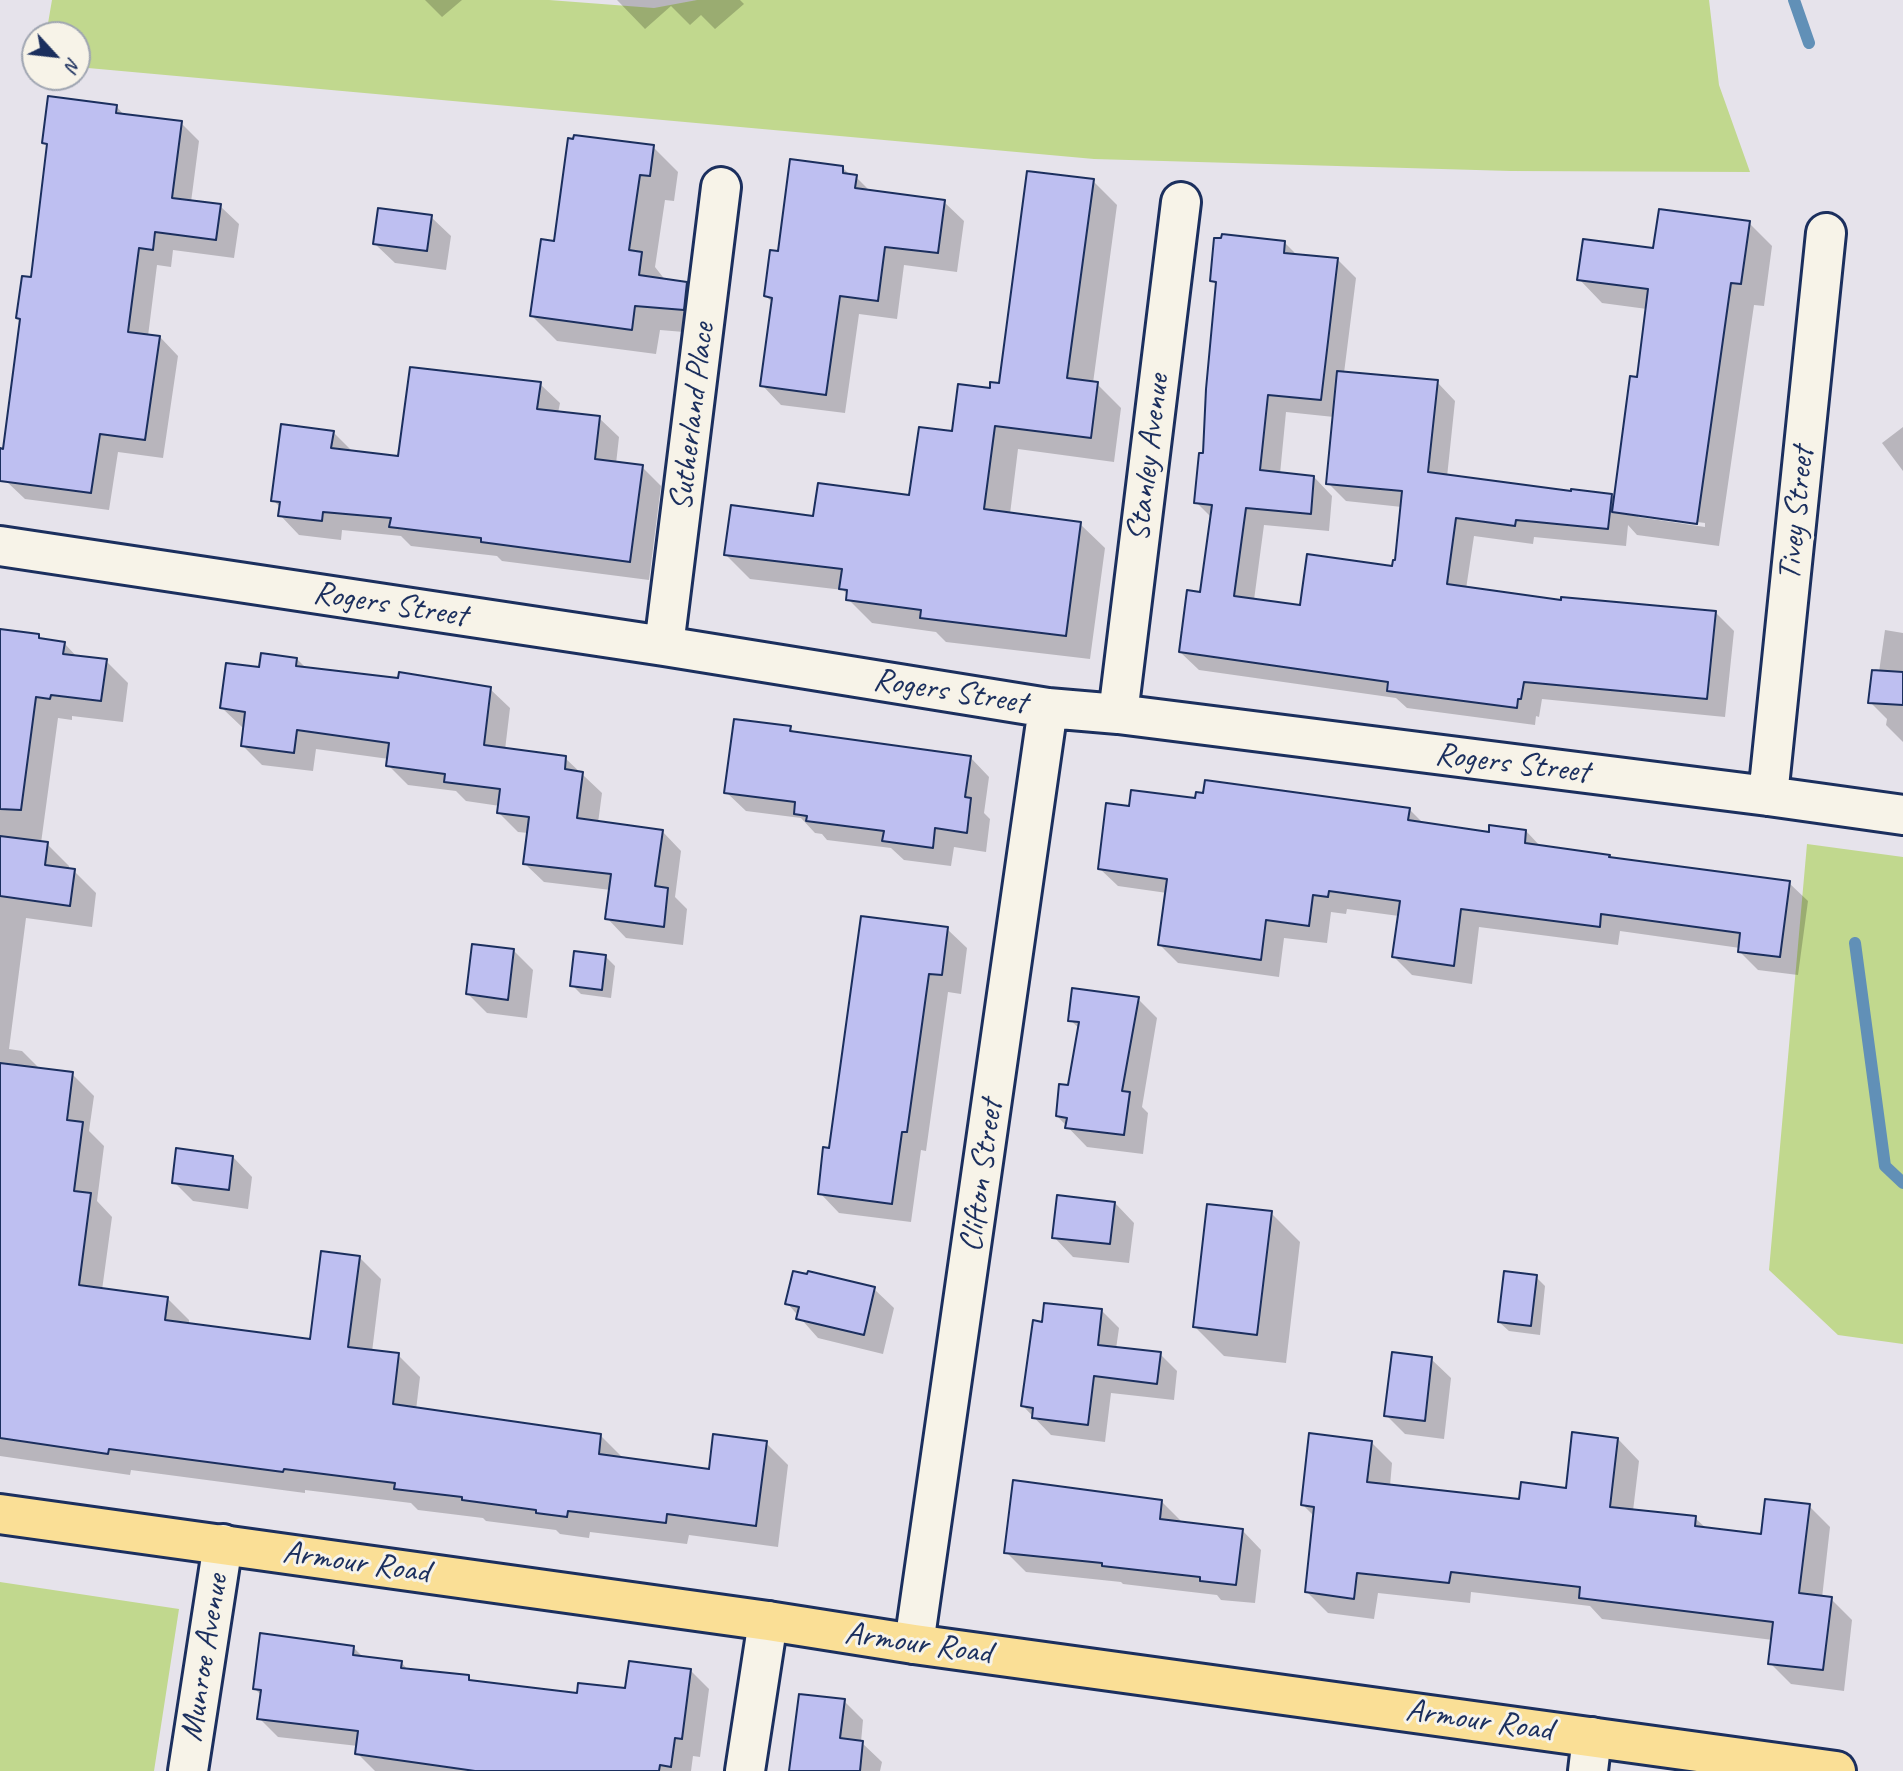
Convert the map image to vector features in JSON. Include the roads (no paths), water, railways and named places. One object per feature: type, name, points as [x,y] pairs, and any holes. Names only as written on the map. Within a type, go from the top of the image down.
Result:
[{"type":"main road","name":"Armour Road","points":[[0,1514],[768,1621],[1590,1754],[1836,1771]]},
{"type":"street","name":"Sutherland Place","points":[[664,646],[721,187]]},
{"type":"street","name":"Stanley Avenue","points":[[1118,714],[1181,202]]},
{"type":"street","name":"Tivey Street","points":[[1768,796],[1826,233]]},
{"type":"street","name":"Rogers Street","points":[[0,546],[664,646],[1048,708],[1118,714],[1903,815]]},
{"type":"street","name":"Clifton Street","points":[[914,1644],[1048,708]]},
{"type":"street","name":"Munroe Avenue","points":[[188,1771],[223,1544]]},
{"type":"street","points":[[745,1771],[768,1621]]},
{"type":"waterway","points":[[1794,0],[1809,43]]},
{"type":"waterway","points":[[1855,943],[1885,1166],[1903,1183]]}]
